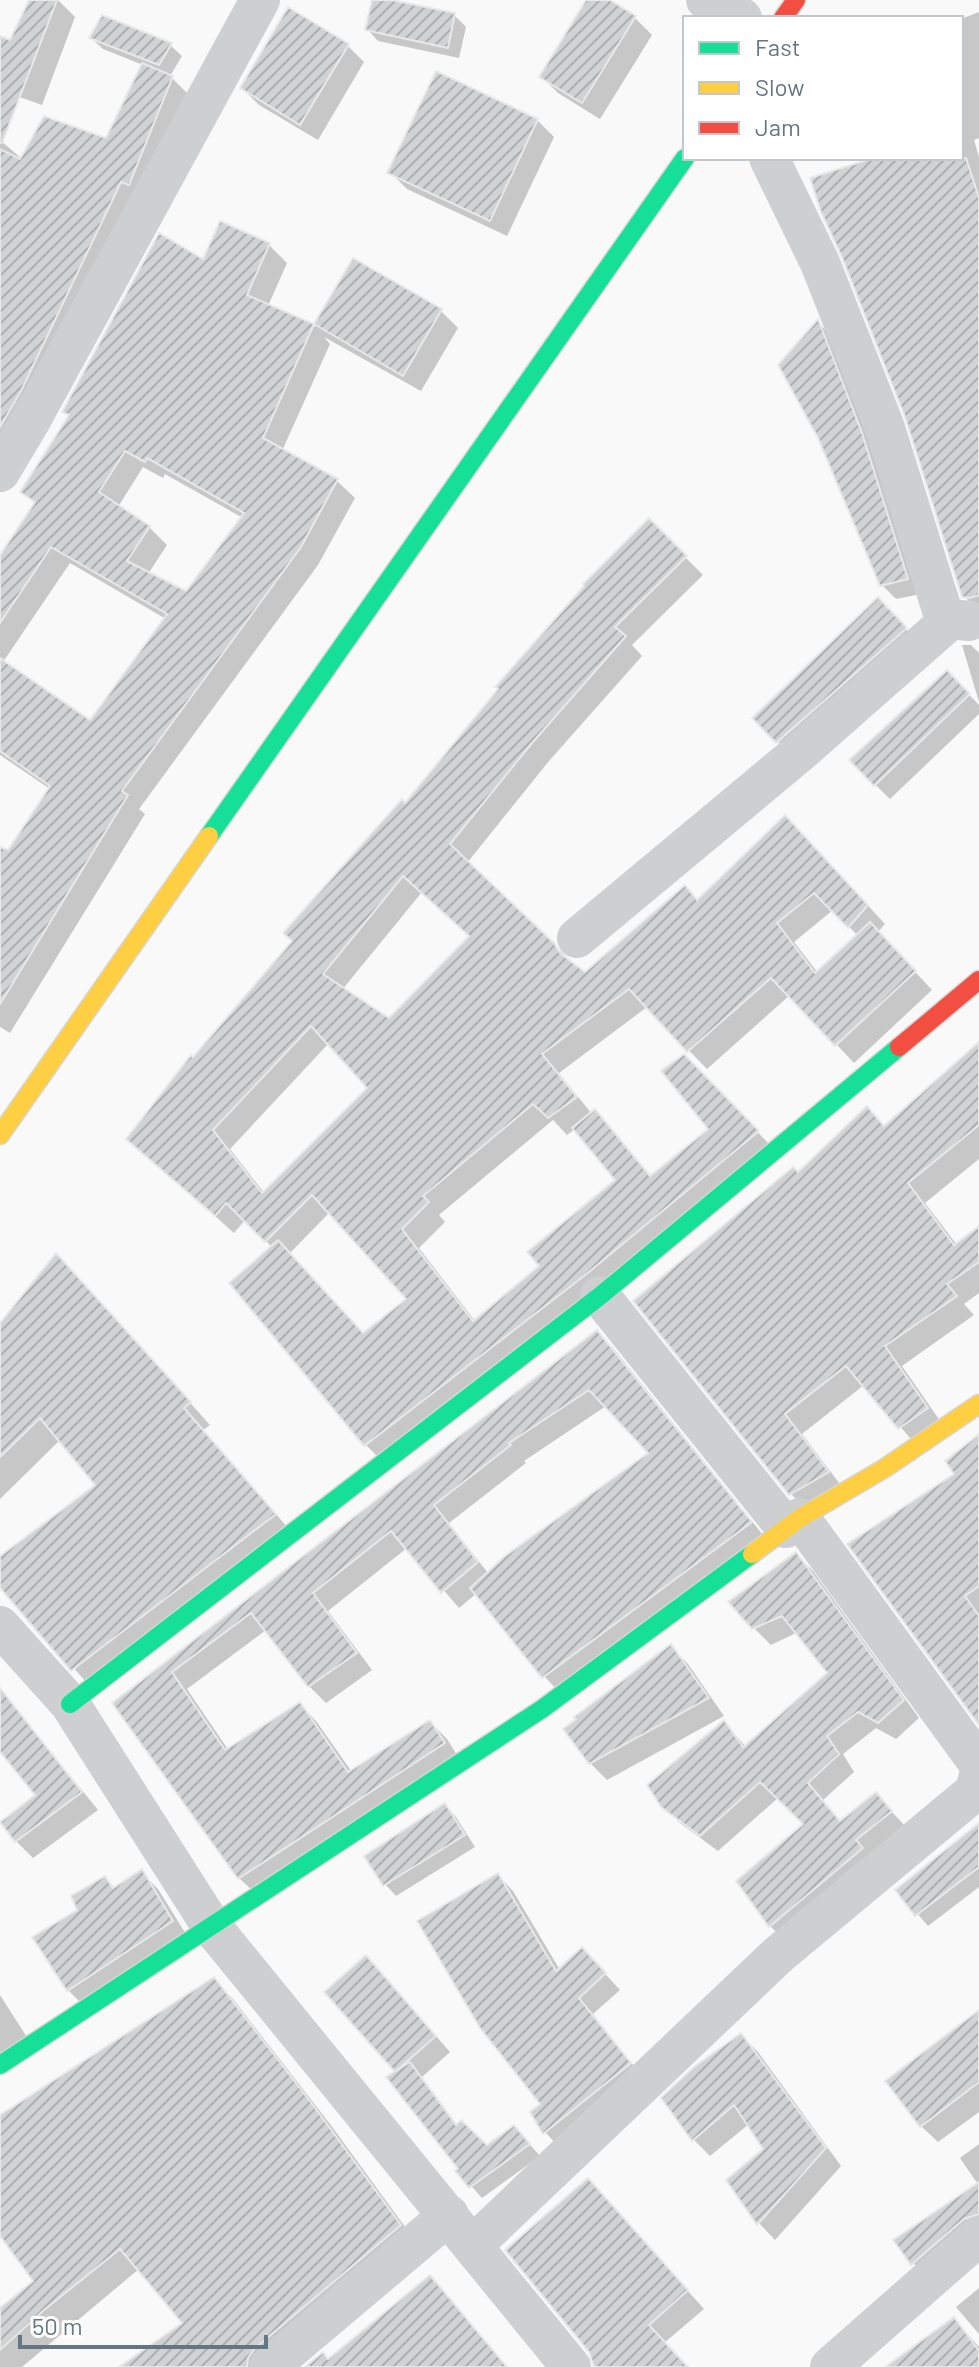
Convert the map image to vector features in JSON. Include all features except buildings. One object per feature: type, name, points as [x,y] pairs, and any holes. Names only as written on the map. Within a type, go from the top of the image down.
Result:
[{"type":"street","points":[[0,472],[260,0]]},
{"type":"street","points":[[706,0],[738,16]]},
{"type":"street","points":[[0,1135],[684,160]]},
{"type":"street","points":[[577,938],[799,753],[969,622],[942,610],[872,396],[820,263],[770,160]]},
{"type":"street","points":[[70,1704],[600,1296],[979,980]]},
{"type":"street","points":[[269,2367],[461,2230],[978,1781],[793,1523],[600,1296]]},
{"type":"street","points":[[0,2065],[542,1709],[793,1523],[885,1468],[979,1404]]},
{"type":"street","points":[[0,1626],[70,1704],[212,1927],[571,2367]]},
{"type":"street","points":[[830,2367],[979,2236]]},
{"type":"traffic: fast","points":[[209,836],[684,160]]},
{"type":"traffic: fast","points":[[70,1704],[600,1296],[899,1047]]},
{"type":"traffic: fast","points":[[0,2065],[542,1709],[752,1554]]},
{"type":"traffic: slow","points":[[0,1135],[209,836]]},
{"type":"traffic: slow","points":[[752,1554],[800,1518],[885,1468],[979,1404]]},
{"type":"traffic: jam","points":[[784,16],[796,0]]},
{"type":"traffic: jam","points":[[899,1047],[979,980]]}]
